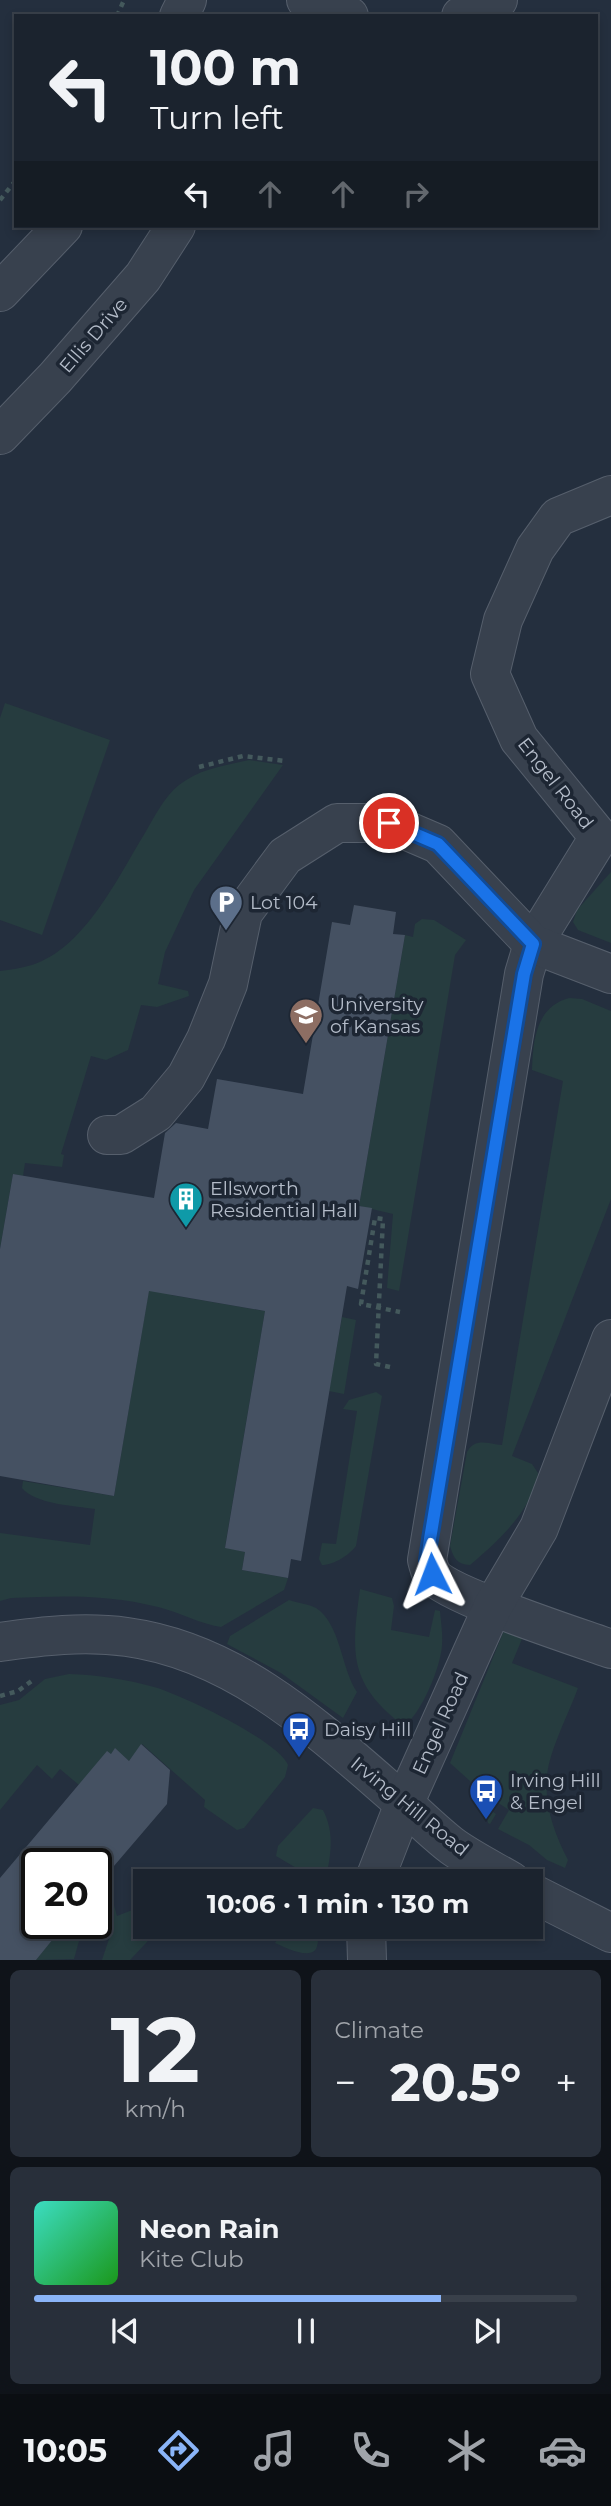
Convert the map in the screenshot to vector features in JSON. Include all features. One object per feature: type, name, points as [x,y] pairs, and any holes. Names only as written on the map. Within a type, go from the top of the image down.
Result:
[{"type":"street","points":[[306,0],[344,14]]},
{"type":"street","points":[[466,14],[498,0]]},
{"type":"street","points":[[0,292],[61,228]]},
{"type":"street","name":"Ellis Drive","points":[[0,435],[55,378],[144,276],[175,228]]},
{"type":"street","name":"Engel Road","points":[[611,495],[558,517],[535,549],[503,620],[490,674],[519,739],[605,839],[533,944],[524,974],[427,1560],[432,1574],[445,1585],[493,1606],[611,1648]]},
{"type":"street","points":[[107,1135],[121,1135],[156,1113],[186,1077],[206,1039],[228,984],[243,913],[285,856],[337,823],[389,823],[438,844],[533,944],[611,974]]},
{"type":"street","points":[[493,1606],[539,1528],[611,1339]]},
{"type":"street","name":"Engel Road","points":[[379,1869],[404,1804],[493,1606]]},
{"type":"street","name":"Irving Hill Road","points":[[0,1642],[63,1634],[127,1637],[190,1653],[229,1670],[267,1692],[338,1746],[452,1846],[491,1869]]},
{"type":"street","points":[[543,1899],[611,1933]]},
{"type":"street","points":[[366,1939],[367,1960]]},
{"type":"path","points":[[0,200],[14,182]]},
{"type":"path","points":[[199,767],[243,756],[285,761]]},
{"type":"path","points":[[390,1367],[376,1364],[379,1308],[383,1219],[375,1218],[361,1304],[379,1308],[400,1312]]},
{"type":"path","points":[[0,1696],[18,1691],[37,1677]]},
{"type":"green space","points":[[5,703],[110,740],[42,935],[0,920],[0,718]]},
{"type":"green space","points":[[249,760],[283,765],[194,890],[165,952],[158,984],[188,991],[189,996],[157,1007],[141,1005],[128,1050],[106,1060],[91,1056],[61,1154],[64,1155],[62,1167],[25,1163],[23,1176],[13,1174],[0,1249],[0,971],[32,965],[51,956],[84,927],[111,890],[160,807],[179,785],[204,771]]},
{"type":"green space","points":[[611,872],[611,943],[578,930],[573,922],[577,910]]},
{"type":"green space","points":[[422,919],[434,920],[466,940],[455,955],[399,1291],[387,1288],[393,1214],[359,1206],[405,935],[413,937],[415,924]]},
{"type":"green space","points":[[569,998],[582,999],[611,1011],[611,1199],[512,1456],[532,1464],[538,1473],[535,1487],[512,1524],[470,1565],[457,1560],[450,1546],[467,1452],[478,1443],[502,1445],[563,1081],[532,1070],[535,1036],[549,1009]]},
{"type":"green space","points":[[155,1254],[171,1295],[265,1311],[225,1547],[245,1552],[242,1570],[288,1578],[284,1590],[221,1627],[158,1607],[120,1600],[67,1597],[11,1598],[0,1601],[0,1533],[90,1545],[95,1509],[36,1498],[22,1488],[23,1481],[114,1496]]},
{"type":"green space","points":[[342,1317],[356,1320],[344,1394],[329,1391]]},
{"type":"green space","points":[[376,1392],[382,1396],[356,1546],[341,1559],[322,1565],[319,1559],[322,1543],[336,1544],[357,1411],[343,1409],[349,1400]]},
{"type":"green space","points":[[360,1589],[392,1598],[394,1606],[391,1630],[429,1637],[435,1610],[440,1611],[442,1641],[438,1665],[423,1701],[404,1726],[373,1696],[358,1666],[355,1632]]},
{"type":"green space","points":[[289,1600],[316,1608],[331,1625],[357,1692],[343,1718],[281,1673],[227,1644],[230,1636]]},
{"type":"green space","points":[[505,1628],[521,1632],[522,1639],[512,1663],[578,1688],[555,1744],[547,1776],[549,1809],[568,1860],[565,1868],[547,1860],[529,1845],[498,1829],[509,1810],[494,1800],[489,1809],[496,1814],[490,1824],[488,1823],[481,1791],[450,1763]]},
{"type":"green space","points":[[69,1674],[143,1684],[167,1691],[205,1708],[249,1732],[281,1755],[288,1765],[285,1777],[244,1828],[237,1830],[204,1807],[205,1800],[142,1744],[129,1761],[115,1749],[111,1754],[107,1752],[79,1785],[60,1769],[52,1779],[37,1765],[0,1810],[0,1705],[19,1700],[45,1679]]},
{"type":"green space","points":[[313,1808],[323,1810],[330,1836],[327,1869],[298,1869],[276,1856],[278,1846]]},
{"type":"green space","points":[[112,1898],[117,1916],[133,1910],[133,1939],[150,1939],[130,1960],[102,1960],[109,1939],[112,1939]]},
{"type":"green space","points":[[52,1939],[80,1939],[74,1959],[36,1960]]},
{"type":"green space","points":[[278,1939],[318,1939],[316,1949],[308,1953],[290,1950],[275,1943]]},
{"type":"building","name":"Ellsworth Residential Hall","points":[[354,905],[396,912],[393,934],[405,935],[359,1206],[372,1208],[358,1289],[347,1286],[301,1561],[291,1559],[288,1578],[242,1570],[245,1552],[225,1548],[265,1311],[149,1291],[114,1496],[0,1476],[0,1249],[13,1174],[154,1198],[165,1133],[176,1123],[208,1129],[217,1079],[303,1094],[332,922],[350,925]]},
{"type":"building","points":[[141,1744],[170,1770],[167,1804],[112,1868],[112,1848],[25,1848],[107,1751],[111,1754],[115,1748],[129,1761]]},
{"type":"building","points":[[21,1853],[21,1939],[53,1939],[36,1960],[0,1960],[0,1878]]},
{"type":"place","name":"Lot 104","points":[[226,932]]},
{"type":"place","name":"University of Kansas","points":[[306,1045]]},
{"type":"place","name":"Ellsworth Residential Hall","points":[[186,1229]]},
{"type":"place","name":"Daisy Hill","points":[[299,1759]]},
{"type":"place","name":"Irving Hill & Engel","points":[[486,1821]]},
{"type":"route","points":[[389,823],[438,844],[533,944],[524,974],[430,1539],[427,1560],[432,1574]]}]
